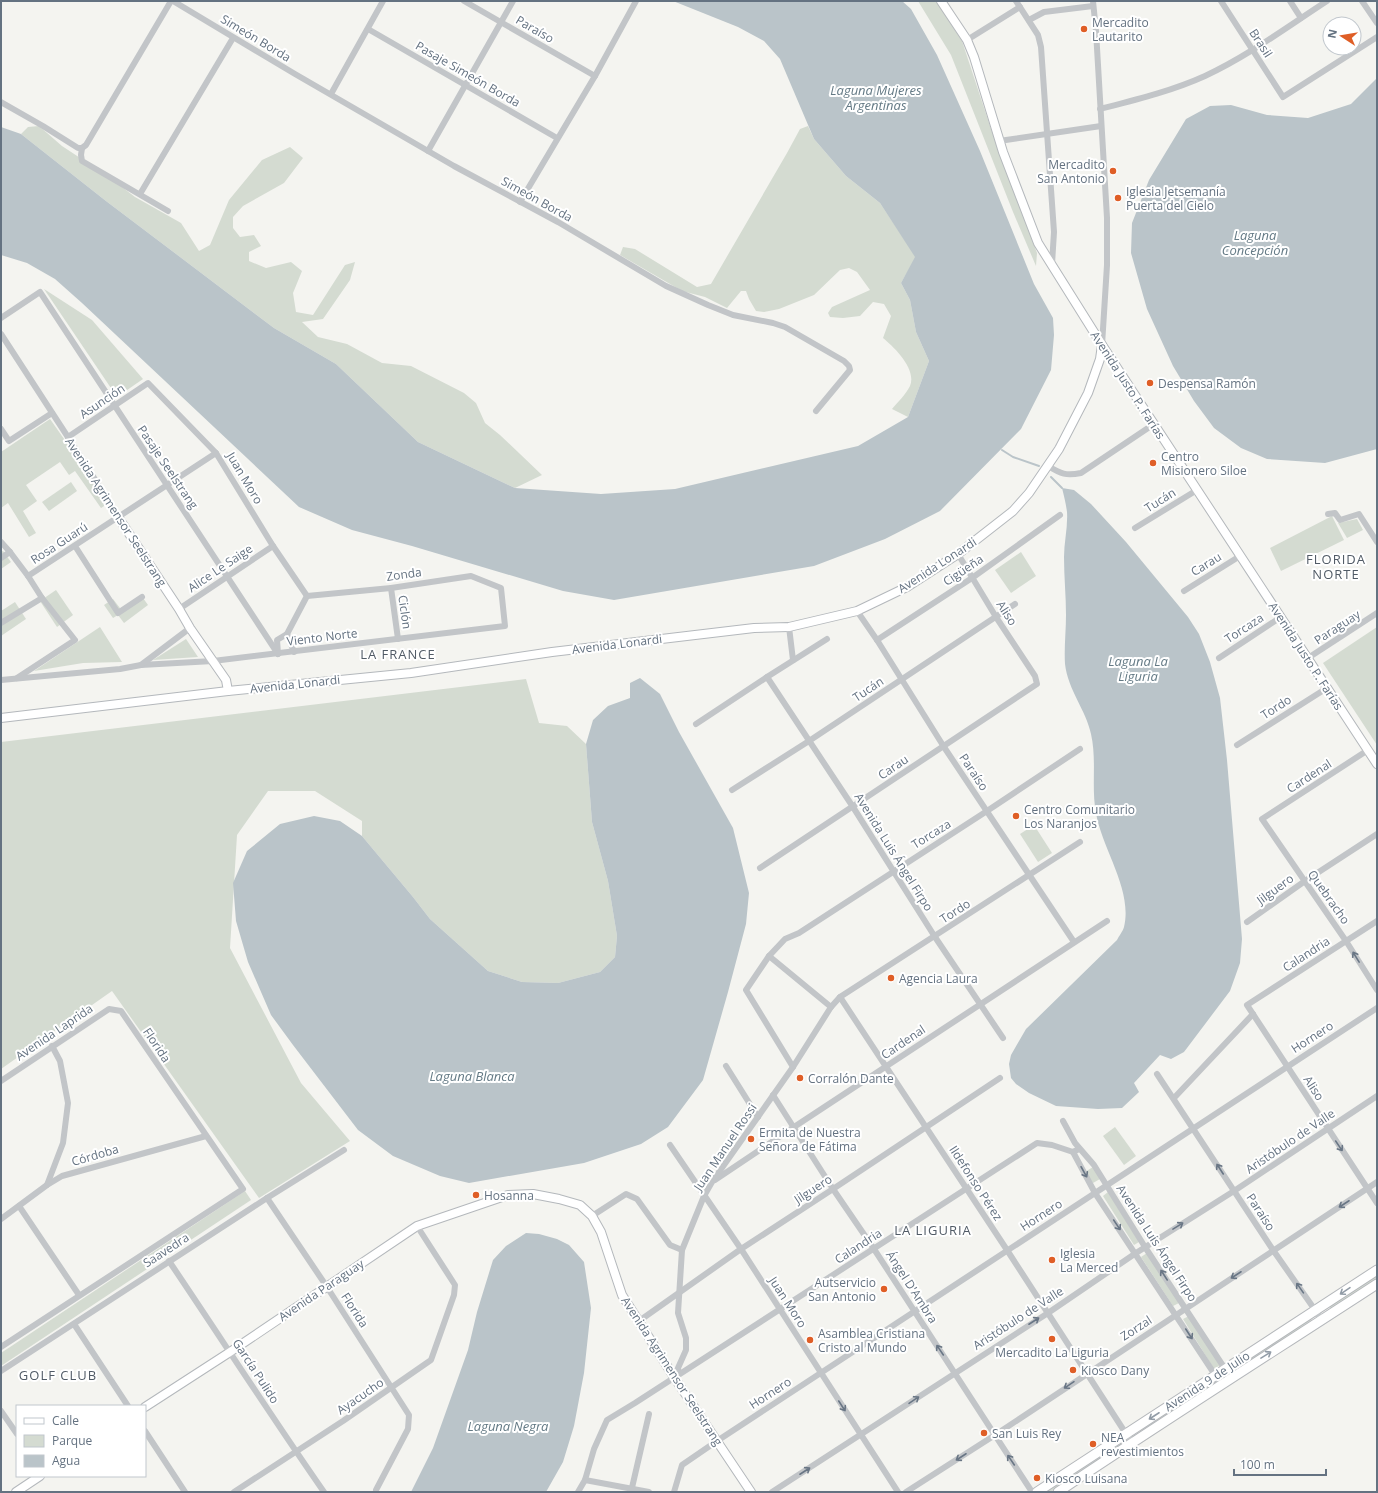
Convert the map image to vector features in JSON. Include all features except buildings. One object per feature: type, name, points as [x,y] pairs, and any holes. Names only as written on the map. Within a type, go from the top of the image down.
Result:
[{"type":"main road","name":"Avenida 9 de Julio","points":[[1037,1492],[1377,1270]]},
{"type":"main road","name":"Avenida 9 de Julio","points":[[1058,1492],[1221,1384],[1377,1284]]},
{"type":"street","name":"Simeón Borda","points":[[172,1],[428,151],[558,222],[666,286],[733,315],[785,327],[844,361],[849,366],[850,370],[816,411]]},
{"type":"street","points":[[168,211],[82,161],[81,155],[82,148],[86,145],[172,1]]},
{"type":"street","points":[[331,94],[383,1]]},
{"type":"street","name":"Paraíso","points":[[464,1],[595,76]]},
{"type":"street","points":[[428,151],[513,1]]},
{"type":"street","points":[[520,202],[595,76],[636,1]]},
{"type":"street","name":"Avenida Justo P. Farías","points":[[941,1],[967,40],[974,57],[999,141],[1038,243],[1102,345],[1377,764]]},
{"type":"street","points":[[1016,1],[1038,35],[1041,47],[1054,232],[1052,264]]},
{"type":"street","name":"Brasil","points":[[1221,1],[1283,97],[1377,37]]},
{"type":"street","points":[[1290,1],[1301,18]]},
{"type":"street","points":[[1100,109],[1150,96],[1205,76],[1253,50],[1327,1]]},
{"type":"street","points":[[1362,1],[1377,23]]},
{"type":"street","points":[[1029,20],[1044,12],[1093,3],[1107,218],[1107,265],[1102,345]]},
{"type":"street","points":[[967,40],[1020,7]]},
{"type":"street","name":"Pasaje Simeón Borda","points":[[368,29],[557,138]]},
{"type":"street","points":[[140,194],[233,38]]},
{"type":"street","points":[[1,102],[78,148],[82,148]]},
{"type":"street","points":[[999,141],[1101,126]]},
{"type":"street","name":"Pasaje Seelstrang","points":[[1,318],[40,292],[278,654]]},
{"type":"street","name":"Avenida Agrimensor Seelstrang","points":[[1,334],[190,628],[226,680],[228,691]]},
{"type":"street","name":"Avenida Lonardi","points":[[1,718],[228,691],[411,672],[552,652],[754,628],[789,626],[857,612],[907,587],[958,554],[1013,511],[1029,493],[1048,466],[1073,424],[1088,392],[1100,359],[1102,345]]},
{"type":"street","name":"Asunción","points":[[68,437],[148,384]]},
{"type":"street","name":"Juan Moro","points":[[148,384],[216,453],[273,546],[307,596]]},
{"type":"street","points":[[1,429],[9,441],[52,413]]},
{"type":"street","points":[[1048,466],[1061,474],[1072,475],[1081,473],[1154,424]]},
{"type":"street","name":"Rosa Guarú","points":[[1,542],[28,576],[216,453]]},
{"type":"street","name":"Tucán","points":[[1136,528],[1197,490]]},
{"type":"street","points":[[1328,514],[1335,513],[1340,520],[1359,514],[1377,542]]},
{"type":"street","name":"Cigüeña","points":[[876,640],[972,578],[1060,515]]},
{"type":"street","points":[[75,546],[118,613],[142,597]]},
{"type":"street","name":"Alice Le Saige","points":[[179,609],[273,546]]},
{"type":"street","points":[[1,558],[10,552]]},
{"type":"street","name":"Aliso","points":[[958,554],[996,617],[1035,676],[1037,684]]},
{"type":"street","name":"Carau","points":[[1184,591],[1240,556]]},
{"type":"street","points":[[16,679],[75,640],[42,598],[28,576]]},
{"type":"street","name":"Zonda","points":[[307,596],[390,588],[471,576],[501,588],[506,626]]},
{"type":"street","name":"Ciclón","points":[[390,588],[398,639]]},
{"type":"street","points":[[278,654],[277,640],[287,634],[307,596]]},
{"type":"street","points":[[1,623],[42,598]]},
{"type":"street","name":"Tucán","points":[[732,790],[809,741],[1015,604]]},
{"type":"street","name":"Paraíso","points":[[857,612],[944,747],[1074,942]]},
{"type":"street","name":"Paraguay","points":[[1308,658],[1377,614]]},
{"type":"street","name":"Torcaza","points":[[1218,658],[1281,617]]},
{"type":"street","name":"Viento Norte","points":[[1,680],[120,669],[141,665],[213,661],[506,626]]},
{"type":"street","points":[[789,626],[793,660]]},
{"type":"street","points":[[141,665],[190,628]]},
{"type":"street","points":[[287,634],[294,652]]},
{"type":"street","points":[[696,724],[793,660],[828,639]]},
{"type":"street","name":"Avenida Luis Ángel Firpo","points":[[767,677],[853,807],[935,937],[1003,1038]]},
{"type":"street","name":"Carau","points":[[760,868],[1037,684]]},
{"type":"street","name":"Tordo","points":[[1237,746],[1327,688]]},
{"type":"street","name":"Torcaza","points":[[793,1067],[746,990],[769,956],[785,939],[799,933],[1080,749]]},
{"type":"street","name":"Cardenal","points":[[1262,819],[1368,750]]},
{"type":"street","name":"Quebracho","points":[[1262,819],[1346,941],[1377,990]]},
{"type":"street","name":"Jilguero","points":[[1247,922],[1304,881],[1377,834]]},
{"type":"street","name":"Tordo","points":[[840,997],[926,940],[935,937],[1080,842]]},
{"type":"street","name":"Cardenal","points":[[712,1182],[980,1003],[1107,921]]},
{"type":"street","name":"Calandria","points":[[1247,1005],[1377,921]]},
{"type":"street","points":[[769,956],[831,1007]]},
{"type":"street","name":"Juan Manuel Rossi","points":[[677,1375],[678,1368],[686,1350],[686,1338],[678,1313],[682,1250],[704,1196],[712,1182],[793,1067],[831,1007],[840,997]]},
{"type":"street","name":"Ildefonso Pérez","points":[[840,997],[887,1066],[1132,1443]]},
{"type":"street","name":"Aliso","points":[[1247,1005],[1377,1203]]},
{"type":"street","name":"Hornero","points":[[674,1492],[682,1465],[914,1311],[1377,1008]]},
{"type":"street","name":"Avenida Laprida","points":[[1,1081],[109,1009],[120,1011]]},
{"type":"street","name":"Florida","points":[[120,1011],[243,1189]]},
{"type":"street","points":[[1174,1098],[1253,1014]]},
{"type":"street","points":[[47,1185],[63,1143],[68,1103],[60,1061],[52,1046]]},
{"type":"street","points":[[726,1066],[758,1117]]},
{"type":"street","name":"Paraíso","points":[[1157,1074],[1273,1250],[1322,1320]]},
{"type":"street","name":"Jilguero","points":[[639,1321],[741,1249],[833,1190],[1000,1078]]},
{"type":"street","name":"Ángel D'Ambra","points":[[774,1095],[833,1190],[874,1249],[1032,1492]]},
{"type":"street","name":"Aristóbulo de Valle","points":[[772,1492],[1048,1313],[1145,1247],[1234,1191],[1377,1096]]},
{"type":"street","name":"Avenida Luis Ángel Firpo","points":[[1063,1121],[1095,1193],[1221,1384]]},
{"type":"street","name":"Córdoba","points":[[1,1219],[47,1185],[62,1176],[206,1136]]},
{"type":"street","name":"Calandria","points":[[578,1492],[585,1480],[594,1448],[607,1420],[1037,1143],[1076,1150]]},
{"type":"street","name":"Juan Moro","points":[[670,1145],[741,1249],[898,1492]]},
{"type":"street","name":"Saavedra","points":[[1,1371],[169,1261],[344,1150]]},
{"type":"street","name":"Avenida Luis Ángel Firpo","points":[[1076,1150],[1094,1164],[1145,1247],[1231,1378]]},
{"type":"street","name":"Zorzal","points":[[906,1492],[995,1435],[1377,1182]]},
{"type":"street","name":"Saavedra","points":[[1,1347],[243,1189]]},
{"type":"street","name":"Avenida Agrimensor Seelstrang","points":[[508,1195],[533,1194],[559,1199],[580,1205],[592,1216],[601,1232],[622,1295],[677,1375],[717,1441],[751,1492]]},
{"type":"street","points":[[592,1216],[626,1194],[637,1199],[670,1245],[682,1250]]},
{"type":"street","name":"Avenida Paraguay","points":[[146,1406],[230,1352],[417,1226],[508,1195]]},
{"type":"street","name":"Florida","points":[[267,1198],[327,1287],[409,1415],[408,1429],[376,1490]]},
{"type":"street","points":[[19,1206],[79,1295]]},
{"type":"street","name":"Ayacucho","points":[[234,1492],[431,1360],[454,1295],[456,1285],[417,1226]]},
{"type":"street","name":"García Pulido","points":[[169,1261],[295,1451],[324,1492]]},
{"type":"street","points":[[74,1324],[127,1405]]},
{"type":"street","points":[[1,1411],[16,1433]]},
{"type":"street","points":[[632,1490],[649,1414]]},
{"type":"street","points":[[146,1432],[186,1492]]},
{"type":"street","points":[[16,1492],[38,1477]]},
{"type":"street","points":[[585,1480],[649,1492]]},
{"type":"green space","points":[[918,1],[936,1],[962,41],[992,132],[1037,253],[1036,266],[951,55]]},
{"type":"green space","points":[[39,126],[62,146],[109,177],[135,197],[181,223],[199,251],[210,245],[229,200],[262,160],[290,147],[303,158],[284,183],[243,206],[233,217],[233,228],[240,237],[254,235],[261,246],[249,252],[249,261],[266,268],[291,262],[302,271],[293,293],[296,312],[313,315],[345,265],[355,262],[350,280],[323,319],[302,322],[318,337],[347,344],[382,363],[411,366],[464,393],[476,403],[485,423],[500,435],[542,475],[515,488],[418,442],[336,364],[274,328],[106,201],[21,134],[28,127]]},
{"type":"green space","points":[[808,126],[814,139],[846,176],[880,203],[916,257],[901,283],[910,300],[916,332],[929,361],[908,417],[892,409],[910,386],[911,379],[910,373],[903,359],[883,338],[891,316],[884,304],[873,302],[860,316],[843,318],[830,317],[828,313],[832,307],[870,290],[857,272],[849,268],[840,270],[814,295],[779,309],[764,312],[756,311],[746,291],[741,291],[727,308],[705,297],[682,291],[620,255],[623,247],[635,249],[697,287],[711,284],[800,129]]},
{"type":"green space","points":[[44,289],[92,320],[143,379],[117,397]]},
{"type":"green space","points":[[50,419],[109,503],[101,508],[75,471],[69,475],[60,462],[26,485],[37,501],[23,511],[36,533],[29,537],[8,503],[1,508],[1,452]]},
{"type":"green space","points":[[71,482],[77,491],[49,511],[42,502]]},
{"type":"green space","points":[[1332,516],[1344,540],[1281,571],[1270,548]]},
{"type":"green space","points":[[1357,519],[1363,530],[1347,538],[1338,523]]},
{"type":"green space","points":[[3,551],[11,562],[1,569],[1,552]]},
{"type":"green space","points":[[1021,552],[1036,576],[1011,593],[995,570]]},
{"type":"green space","points":[[56,590],[73,615],[57,627],[40,601]]},
{"type":"green space","points":[[143,598],[148,605],[124,623],[118,615],[113,618],[104,605],[113,599],[123,612]]},
{"type":"green space","points":[[15,602],[26,619],[1,636],[1,611]]},
{"type":"green space","points":[[100,627],[122,662],[83,663],[34,671]]},
{"type":"green space","points":[[1377,627],[1377,745],[1323,663]]},
{"type":"green space","points":[[186,639],[198,657],[153,660]]},
{"type":"green space","points":[[526,679],[539,723],[567,726],[586,744],[592,822],[608,881],[617,936],[615,957],[600,972],[558,983],[522,982],[488,971],[430,919],[362,836],[362,821],[315,791],[268,791],[237,835],[230,948],[301,1083],[350,1141],[259,1198],[112,991],[1,1069],[1,742]]},
{"type":"green space","points":[[1034,825],[1052,853],[1038,862],[1020,834]]},
{"type":"green space","points":[[1115,1127],[1136,1156],[1124,1165],[1103,1136]]},
{"type":"green space","points":[[1093,1167],[1100,1179],[1093,1183],[1085,1172]]},
{"type":"green space","points":[[245,1191],[251,1200],[1,1366],[1,1353]]},
{"type":"green space","points":[[1108,1192],[1139,1242],[1134,1245],[1103,1196]]},
{"type":"green space","points":[[1147,1253],[1179,1303],[1173,1306],[1141,1257]]},
{"type":"green space","points":[[1377,1274],[1377,1279],[1331,1309],[1329,1306]]},
{"type":"green space","points":[[1189,1316],[1220,1365],[1214,1369],[1183,1319]]},
{"type":"green space","points":[[1310,1318],[1312,1320],[1239,1368],[1238,1365]]},
{"type":"green space","points":[[1213,1381],[1215,1383],[1141,1431],[1139,1428]]},
{"type":"green space","points":[[1123,1442],[1124,1445],[1050,1492],[1046,1492]]},
{"type":"water","name":"Laguna Mujeres Argentinas","points":[[673,1],[902,1],[911,9],[937,55],[980,151],[1034,284],[1053,318],[1054,335],[1051,370],[1021,429],[940,511],[885,539],[814,566],[614,600],[563,591],[412,546],[352,530],[299,507],[55,279],[27,263],[1,255],[1,127],[21,134],[106,201],[274,328],[336,364],[418,442],[515,488],[601,494],[675,489],[858,446],[908,417],[929,361],[916,332],[910,300],[901,283],[915,257],[880,203],[846,176],[814,139],[780,59],[764,41],[738,27]]},
{"type":"water","name":"Laguna Concepción","points":[[1377,78],[1377,449],[1325,463],[1267,459],[1241,448],[1214,428],[1194,401],[1173,366],[1147,309],[1131,253],[1132,223],[1149,180],[1186,119],[1210,106],[1231,105],[1267,115],[1308,118],[1351,104]]},
{"type":"water","name":"Laguna La Liguria","points":[[1062,488],[1074,490],[1091,504],[1126,542],[1188,617],[1199,634],[1210,662],[1220,698],[1227,760],[1242,939],[1240,963],[1230,991],[1184,1052],[1171,1059],[1160,1055],[1134,1083],[1139,1092],[1122,1108],[1098,1109],[1056,1106],[1029,1093],[1016,1084],[1011,1078],[1009,1064],[1011,1055],[1026,1029],[1117,940],[1124,927],[1126,913],[1121,884],[1099,827],[1096,813],[1094,793],[1094,754],[1089,725],[1073,691],[1065,664],[1066,615],[1064,557],[1067,512]]},
{"type":"water","name":"Laguna Blanca","points":[[640,678],[660,694],[679,732],[733,828],[749,893],[746,924],[703,1080],[668,1127],[641,1144],[584,1163],[469,1183],[440,1176],[393,1156],[358,1130],[271,1015],[248,962],[236,921],[233,883],[247,851],[280,824],[314,816],[340,821],[362,836],[430,919],[488,971],[522,982],[558,983],[600,972],[615,957],[617,936],[608,881],[592,822],[586,744],[593,720],[608,706],[630,698],[630,683]]},
{"type":"water","name":"Laguna Negra","points":[[526,1233],[539,1234],[557,1239],[569,1245],[584,1262],[591,1308],[584,1373],[574,1426],[563,1462],[546,1492],[411,1492],[433,1448],[468,1350],[477,1312],[493,1260],[506,1246]]},
{"type":"waterway","points":[[1002,450],[1013,457],[1039,466]]},
{"type":"waterway","points":[[1051,477],[1062,488]]},
{"type":"place","name":"Mercadito Lautarito","points":[[1084,29]]},
{"type":"place","name":"Mercadito San Antonio","points":[[1113,171]]},
{"type":"place","name":"Iglesia Jetsemanía Puerta del Cielo","points":[[1118,198]]},
{"type":"place","name":"Despensa Ramón","points":[[1150,383]]},
{"type":"place","name":"Centro Misionero Siloe","points":[[1153,463]]},
{"type":"place","name":"Centro Comunitario Los Naranjos","points":[[1016,816]]},
{"type":"place","name":"Agencia Laura","points":[[891,978]]},
{"type":"place","name":"Corralón Dante","points":[[800,1078]]},
{"type":"place","name":"Ermita de Nuestra Señora de Fátima","points":[[751,1139]]},
{"type":"place","name":"Hosanna","points":[[476,1195]]},
{"type":"place","name":"Iglesia La Merced","points":[[1052,1260]]},
{"type":"place","name":"Autservicio San Antonio","points":[[884,1289]]},
{"type":"place","name":"Mercadito La Liguria","points":[[1052,1339]]},
{"type":"place","name":"Asamblea Cristiana Cristo al Mundo","points":[[810,1340]]},
{"type":"place","name":"Kiosco Dany","points":[[1073,1370]]},
{"type":"place","name":"San Luis Rey","points":[[984,1433]]},
{"type":"place","name":"NEA revestimientos","points":[[1093,1444]]},
{"type":"place","name":"Kiosco Luisana","points":[[1037,1478]]},
{"type":"district","name":"FLORIDA NORTE","points":[[1336,566]]},
{"type":"district","name":"LA FRANCE","points":[[398,654]]},
{"type":"district","name":"LA LIGURIA","points":[[933,1230]]},
{"type":"district","name":"GOLF CLUB","points":[[58,1375]]}]
